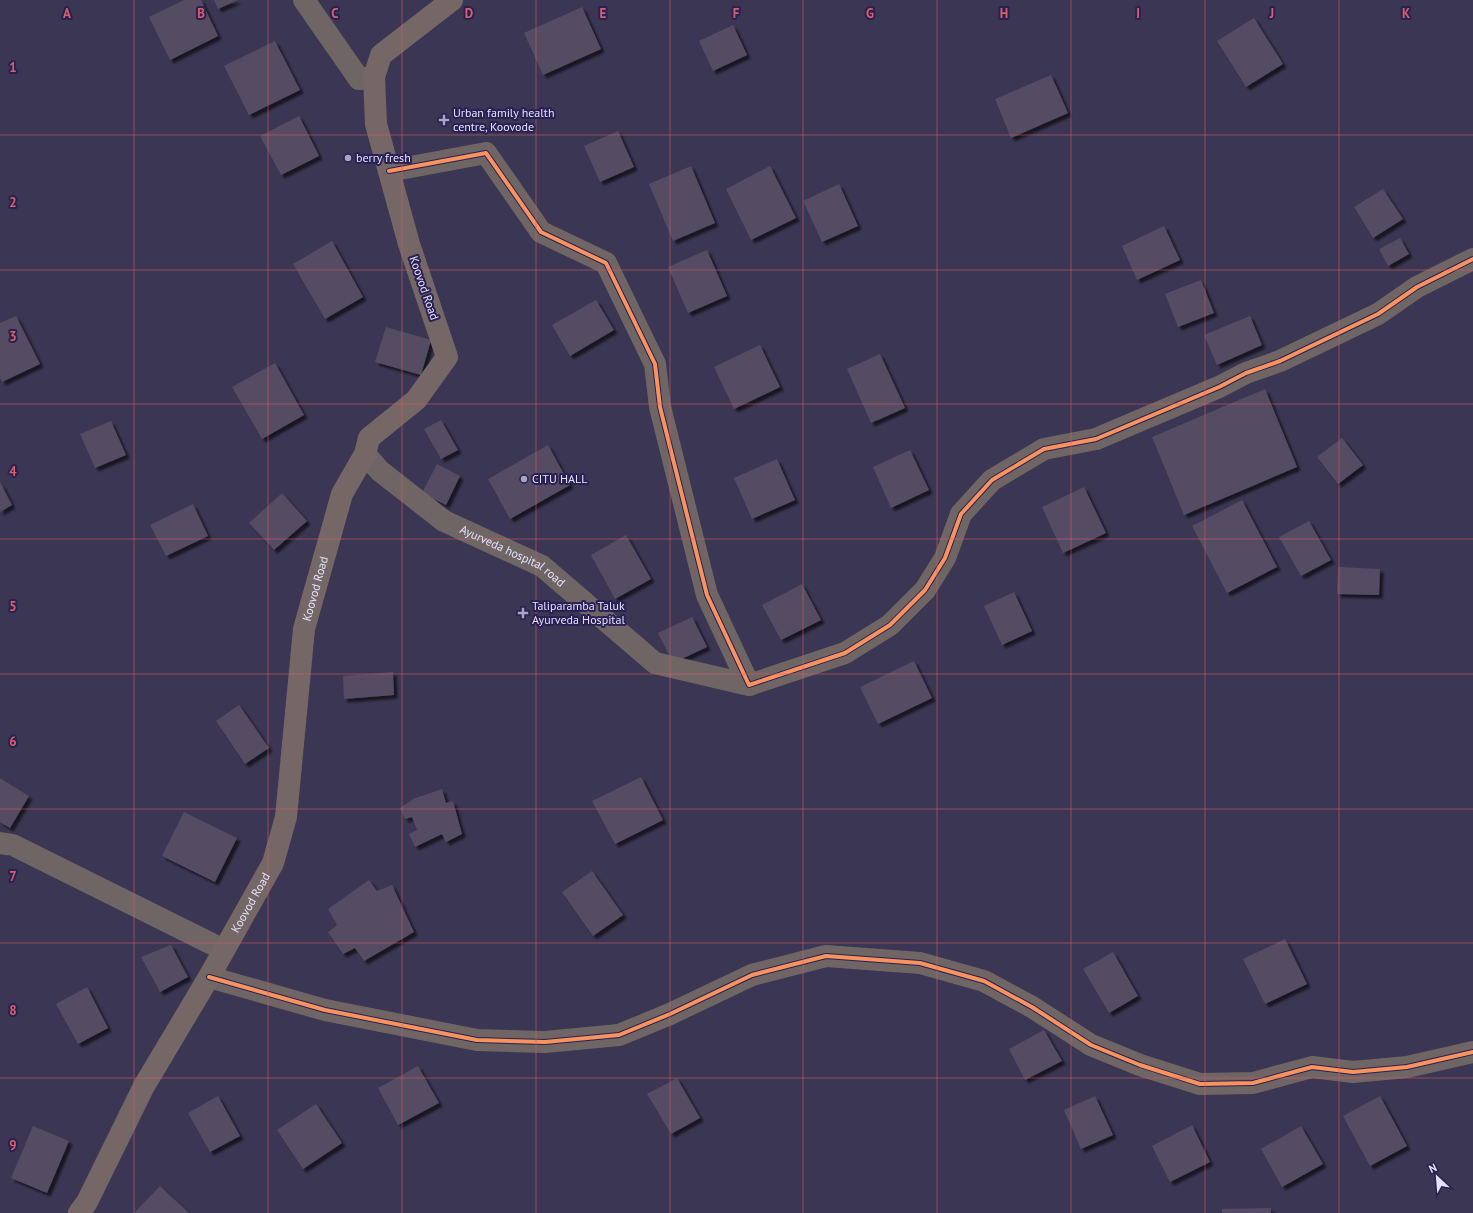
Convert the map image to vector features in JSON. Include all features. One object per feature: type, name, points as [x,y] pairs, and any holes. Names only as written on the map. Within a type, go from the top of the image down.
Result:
[{"type":"main road","name":"Koovod Road","points":[[79,1213],[87,1202],[144,1086],[209,977],[273,863],[286,817],[304,629],[342,494],[365,454],[369,438],[416,400],[447,356],[409,244],[376,124],[374,77],[381,55],[452,0]]},
{"type":"street","points":[[304,0],[359,80],[374,77]]},
{"type":"street","points":[[389,171],[486,153],[541,232],[606,263],[655,364],[660,407],[707,595],[749,685],[845,653],[890,625],[925,590],[945,558],[961,514],[992,480],[1044,449],[1096,439],[1219,387],[1246,373],[1280,361],[1378,314],[1417,287],[1473,259]]},
{"type":"street","name":"Ayurveda hospital road","points":[[365,454],[380,471],[444,521],[542,566],[655,664],[749,685]]},
{"type":"street","points":[[0,843],[13,845],[224,950]]},
{"type":"street","points":[[209,977],[325,1010],[477,1040],[545,1042],[619,1036],[670,1014],[752,975],[826,956],[920,962],[984,981],[1032,1008],[1091,1045],[1140,1065],[1200,1084],[1253,1083],[1312,1067],[1353,1072],[1407,1067],[1473,1052]]},
{"type":"building","points":[[184,0],[201,0],[218,36],[170,60],[149,17]]},
{"type":"building","points":[[214,0],[238,0],[218,9]]},
{"type":"building","points":[[582,7],[601,49],[543,75],[524,33]]},
{"type":"building","points":[[1254,18],[1283,64],[1246,87],[1217,41]]},
{"type":"building","points":[[733,25],[747,55],[713,71],[699,41]]},
{"type":"building","points":[[275,41],[300,90],[249,115],[224,66]]},
{"type":"building","points":[[1051,75],[1068,113],[1011,138],[995,99]]},
{"type":"building","points":[[299,116],[319,156],[281,175],[260,136]]},
{"type":"building","points":[[618,131],[634,167],[600,182],[584,146]]},
{"type":"building","points":[[691,166],[715,223],[673,241],[649,184]]},
{"type":"building","points":[[770,166],[796,218],[751,240],[726,189]]},
{"type":"building","points":[[839,184],[858,226],[822,242],[803,201]]},
{"type":"building","points":[[1383,189],[1403,219],[1373,238],[1354,207]]},
{"type":"building","points":[[1164,226],[1180,260],[1137,280],[1122,246]]},
{"type":"building","points":[[1400,238],[1409,254],[1388,266],[1379,249]]},
{"type":"building","points":[[332,241],[363,297],[325,319],[293,264]]},
{"type":"building","points":[[707,250],[727,296],[688,313],[668,267]]},
{"type":"building","points":[[1201,280],[1214,313],[1178,327],[1165,294]]},
{"type":"building","points":[[596,300],[614,330],[570,356],[552,325]]},
{"type":"building","points":[[16,316],[40,364],[2,382],[0,377],[0,323]]},
{"type":"building","points":[[1250,316],[1262,345],[1217,365],[1204,335]]},
{"type":"building","points":[[386,327],[431,340],[421,375],[375,362]]},
{"type":"building","points":[[760,345],[780,387],[734,409],[714,367]]},
{"type":"building","points":[[880,354],[905,408],[871,423],[847,369]]},
{"type":"building","points":[[275,363],[304,415],[262,439],[232,387]]},
{"type":"building","points":[[1265,389],[1297,467],[1184,515],[1152,437]]},
{"type":"building","points":[[441,420],[458,450],[441,459],[424,429]]},
{"type":"building","points":[[111,421],[126,455],[95,468],[80,434]]},
{"type":"building","points":[[1342,438],[1363,465],[1338,484],[1317,457]]},
{"type":"building","points":[[548,445],[570,485],[510,519],[488,479]]},
{"type":"building","points":[[910,450],[929,490],[891,508],[873,467]]},
{"type":"building","points":[[777,459],[795,500],[752,519],[734,478]]},
{"type":"building","points":[[437,464],[460,476],[446,505],[422,493]]},
{"type":"building","points":[[0,482],[12,505],[0,512]]},
{"type":"building","points":[[1084,487],[1106,533],[1063,553],[1042,507]]},
{"type":"building","points":[[282,493],[307,521],[274,550],[249,523]]},
{"type":"building","points":[[1242,500],[1277,567],[1227,593],[1192,526]]},
{"type":"building","points":[[193,504],[208,536],[166,556],[150,525]]},
{"type":"building","points":[[1309,521],[1331,560],[1301,576],[1279,537]]},
{"type":"building","points":[[626,535],[651,579],[615,599],[591,555]]},
{"type":"building","points":[[1338,567],[1380,569],[1379,595],[1337,594]]},
{"type":"building","points":[[802,584],[821,620],[781,640],[762,605]]},
{"type":"building","points":[[1014,592],[1032,631],[1002,645],[984,606]]},
{"type":"building","points":[[692,617],[707,647],[673,663],[658,633]]},
{"type":"building","points":[[914,661],[932,698],[878,724],[860,687]]},
{"type":"building","points":[[393,672],[394,695],[344,699],[343,676]]},
{"type":"building","points":[[239,705],[269,748],[245,764],[216,721]]},
{"type":"building","points":[[641,777],[663,820],[615,844],[592,801]]},
{"type":"building","points":[[0,778],[29,796],[10,828],[0,822]]},
{"type":"building","points":[[442,789],[446,803],[453,801],[462,834],[446,842],[442,834],[415,847],[409,834],[417,830],[412,817],[405,819],[400,808],[413,799]]},
{"type":"building","points":[[184,812],[237,838],[215,882],[162,856]]},
{"type":"building","points":[[592,871],[623,915],[593,936],[562,892]]},
{"type":"building","points":[[369,880],[377,891],[392,885],[414,932],[364,961],[355,948],[343,954],[328,932],[337,925],[328,909]]},
{"type":"building","points":[[1285,939],[1307,984],[1265,1004],[1243,959]]},
{"type":"building","points":[[171,945],[188,977],[160,992],[141,957]]},
{"type":"building","points":[[1113,952],[1138,996],[1109,1013],[1083,969]]},
{"type":"building","points":[[87,987],[108,1028],[78,1044],[56,1004]]},
{"type":"building","points":[[1044,1030],[1062,1061],[1025,1080],[1009,1049]]},
{"type":"building","points":[[418,1066],[439,1103],[398,1125],[378,1088]]},
{"type":"building","points":[[677,1078],[700,1118],[671,1134],[647,1094]]},
{"type":"building","points":[[218,1096],[240,1136],[210,1152],[188,1113]]},
{"type":"building","points":[[1095,1096],[1113,1135],[1081,1149],[1064,1110]]},
{"type":"building","points":[[1380,1096],[1407,1146],[1370,1166],[1343,1116]]},
{"type":"building","points":[[316,1104],[342,1143],[303,1169],[277,1130]]},
{"type":"building","points":[[1192,1125],[1210,1162],[1170,1182],[1152,1146]]},
{"type":"building","points":[[33,1126],[69,1141],[47,1193],[11,1178]]},
{"type":"building","points":[[1301,1126],[1323,1164],[1282,1187],[1261,1149]]},
{"type":"building","points":[[160,1186],[189,1213],[134,1213]]},
{"type":"building","points":[[1271,1208],[1271,1213],[1222,1213],[1222,1209]]},
{"type":"cycle path","points":[[389,171],[486,153],[541,232],[606,263],[655,364],[660,407],[707,595],[749,685],[845,653],[890,625],[925,590],[945,558],[961,514],[992,480],[1044,449],[1096,439],[1219,387],[1246,373],[1280,361],[1378,314],[1417,287],[1473,259]]},
{"type":"cycle path","points":[[209,977],[325,1010],[477,1040],[545,1042],[619,1035],[670,1014],[752,975],[826,956],[920,963],[984,981],[1032,1007],[1091,1045],[1140,1065],[1200,1084],[1253,1083],[1312,1067],[1353,1072],[1407,1067],[1473,1052]]},
{"type":"place","name":"Urban family health centre, Koovode","points":[[444,120]]},
{"type":"place","name":"berry fresh","points":[[348,158]]},
{"type":"place","name":"CITU HALL","points":[[524,479]]},
{"type":"place","name":"Taliparamba Taluk Ayurveda Hospital","points":[[523,613]]}]
